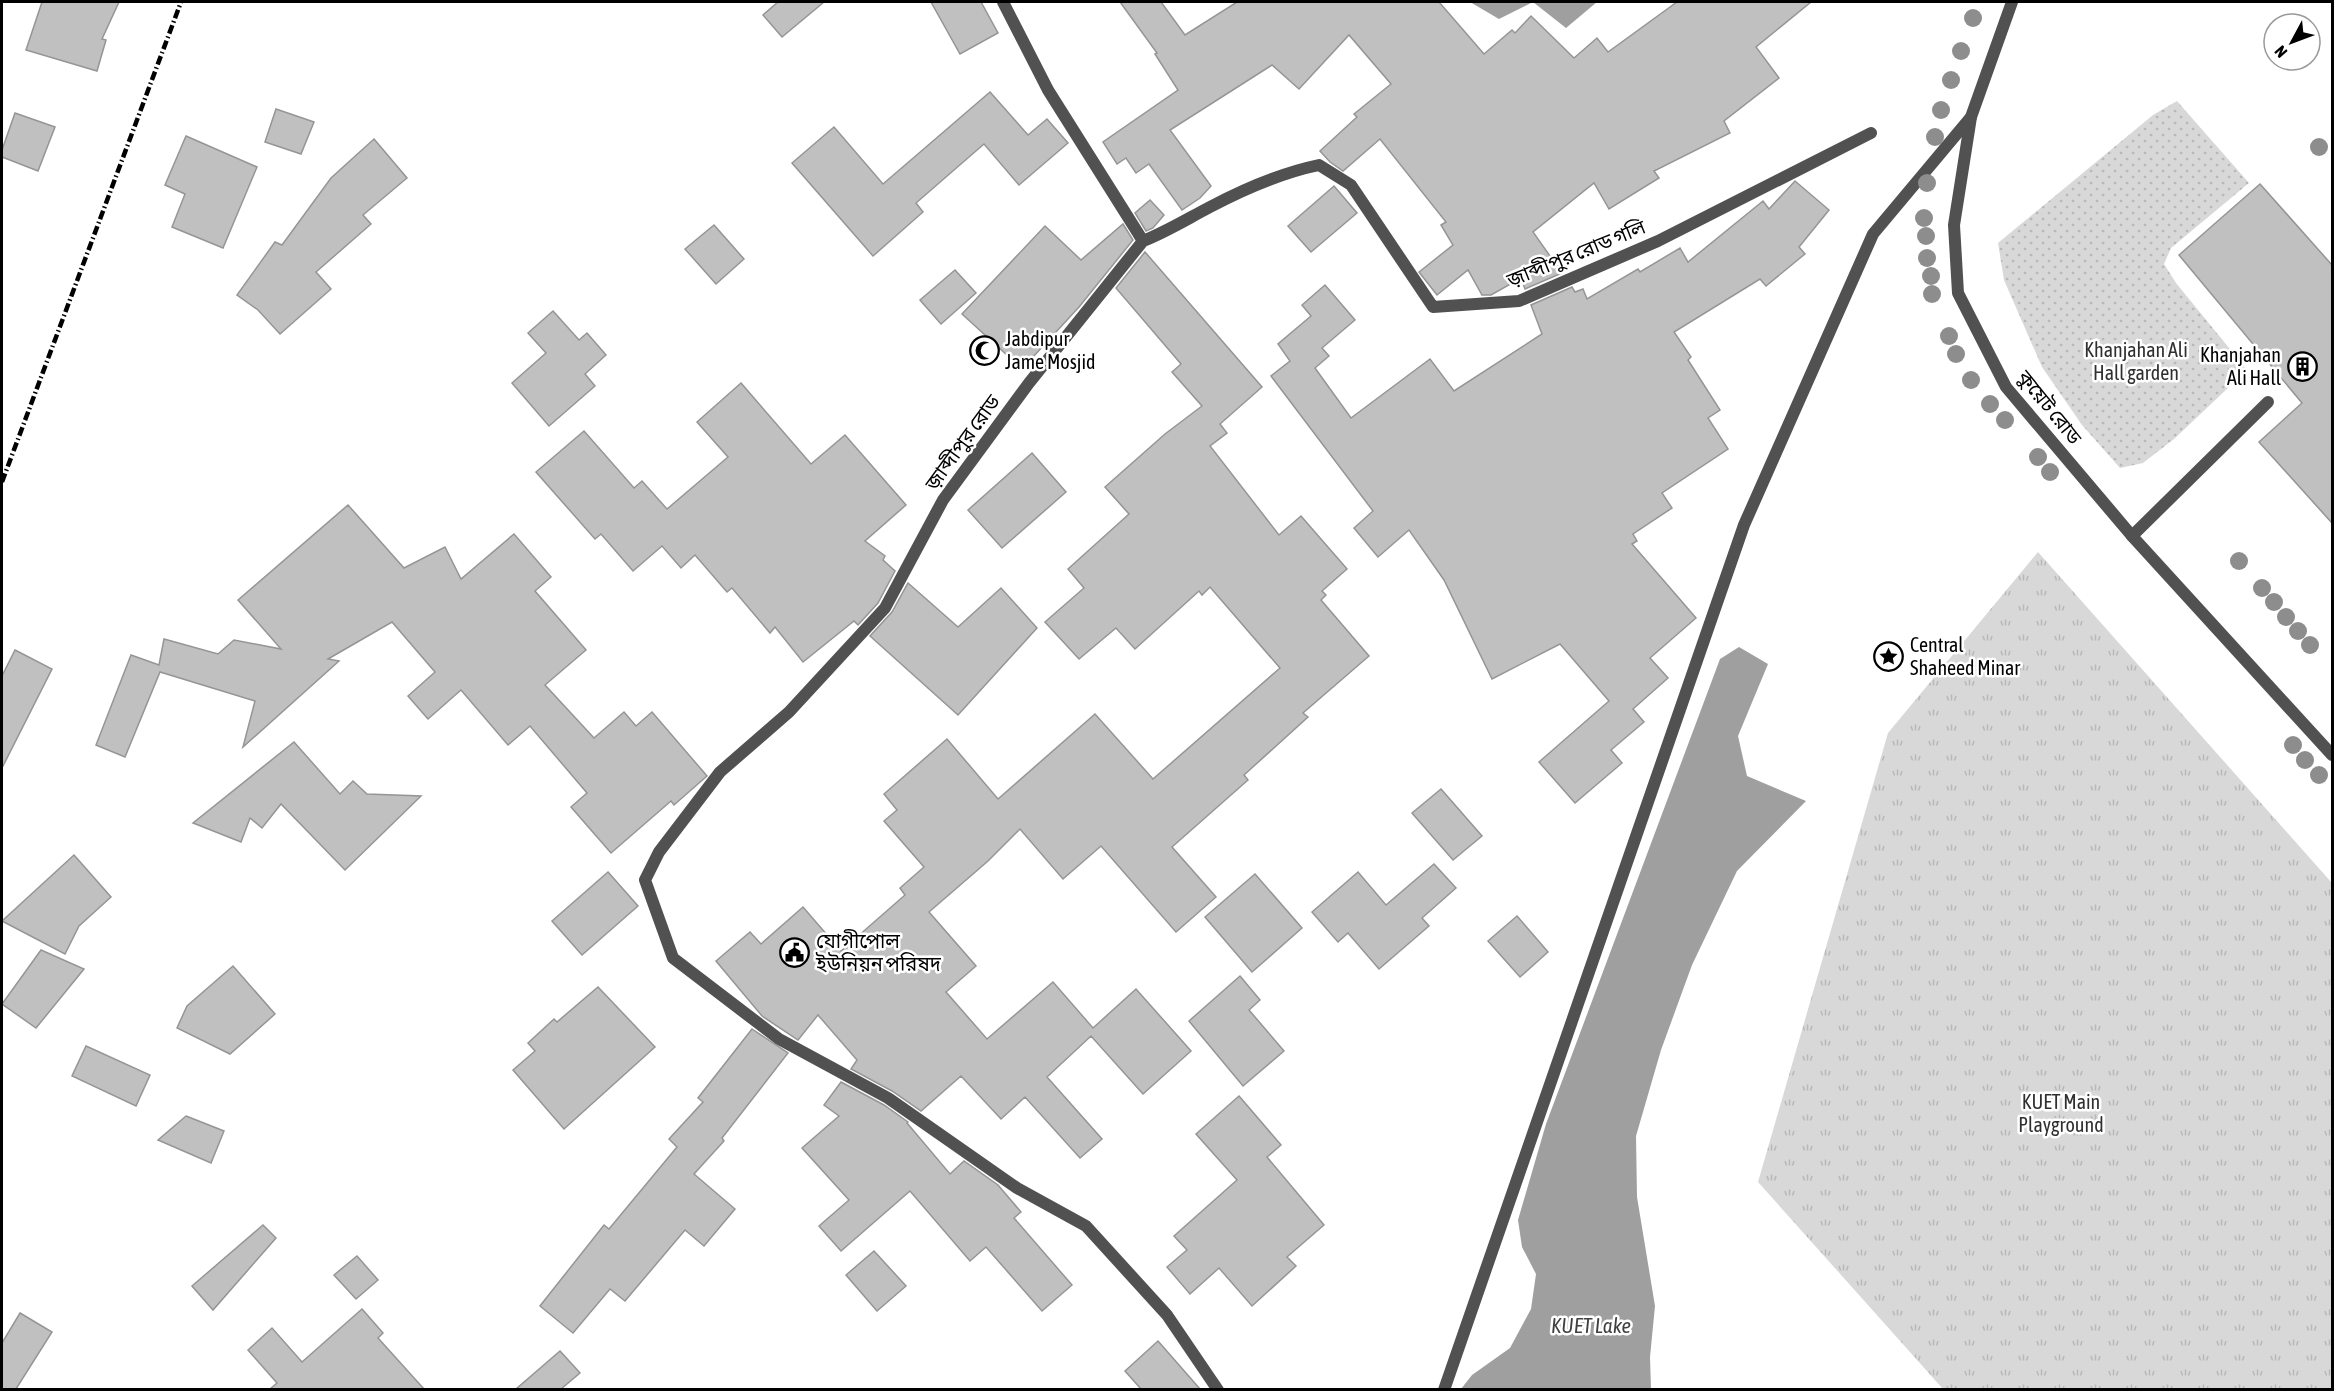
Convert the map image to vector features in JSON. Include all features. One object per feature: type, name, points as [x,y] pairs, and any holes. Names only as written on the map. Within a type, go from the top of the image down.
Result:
[{"type":"street","points":[[1003,2],[1048,90],[1143,241]]},
{"type":"street","name":"কুয়েট রোড","points":[[2012,2],[1971,117],[1954,225],[1958,293],[2006,387],[2132,537],[2332,755]]},
{"type":"street","points":[[1444,1389],[1744,525],[1874,234],[1971,117]]},
{"type":"street","name":"জ়াব্দীপুর রোড গলি","points":[[1143,241],[1162,234],[1211,206],[1289,171],[1319,165],[1351,184],[1433,307],[1519,301],[1658,241],[1870,133]]},
{"type":"street","name":"জ়াব্দীপুর রোড","points":[[1143,241],[1029,383],[943,500],[885,608],[789,712],[720,772],[659,852],[645,880],[673,958],[779,1039],[888,1098],[1017,1188],[1086,1226],[1167,1316],[1218,1389]]},
{"type":"street","points":[[2132,537],[2268,402]]},
{"type":"green space","name":"Khanjahan Ali Hall garden","points":[[2177,101],[2249,183],[2171,248],[2164,264],[2176,283],[2247,370],[2174,439],[2143,463],[2120,468],[2082,425],[2042,367],[2004,280],[1998,243],[2153,115]]},
{"type":"green space","name":"KUET Main Playground","points":[[2038,552],[2332,883],[2332,1389],[1943,1389],[1758,1182],[1888,733]]},
{"type":"water","points":[[1470,2],[1533,2],[1499,19]]},
{"type":"water","points":[[1533,2],[1597,2],[1566,28]]},
{"type":"water","name":"KUET Lake","points":[[1739,647],[1768,664],[1738,736],[1747,776],[1806,801],[1737,871],[1692,965],[1661,1050],[1636,1136],[1637,1197],[1655,1306],[1650,1357],[1651,1389],[1461,1389],[1472,1375],[1510,1348],[1531,1309],[1536,1274],[1522,1247],[1518,1220],[1546,1124],[1720,659]]},
{"type":"building","points":[[42,2],[119,2],[102,39],[106,40],[97,71],[26,50]]},
{"type":"building","points":[[778,2],[824,2],[782,37],[763,15]]},
{"type":"building","points":[[931,2],[981,2],[998,33],[960,54]]},
{"type":"building","points":[[1120,2],[1161,2],[1185,35],[1237,2],[1439,2],[1484,54],[1512,30],[1515,33],[1531,16],[1574,58],[1597,38],[1608,52],[1677,2],[1811,2],[1756,47],[1779,78],[1724,121],[1730,133],[1654,171],[1659,178],[1609,209],[1594,183],[1533,232],[1562,273],[1525,289],[1521,278],[1491,295],[1482,295],[1468,270],[1437,295],[1419,272],[1453,245],[1441,225],[1446,222],[1380,139],[1343,171],[1320,151],[1357,117],[1354,114],[1391,84],[1349,35],[1299,89],[1272,65],[1170,130],[1211,186],[1200,198],[1182,210],[1149,164],[1136,173],[1126,158],[1117,164],[1103,142],[1178,90],[1155,54],[1157,53]]},
{"type":"building","points":[[990,92],[1028,135],[1047,119],[1068,143],[1019,185],[984,144],[916,203],[923,212],[873,256],[792,163],[834,127],[883,184]]},
{"type":"building","points":[[276,109],[314,122],[301,154],[265,142]]},
{"type":"building","points":[[15,113],[55,127],[38,171],[2,157],[2,150]]},
{"type":"building","points":[[186,136],[257,167],[223,248],[172,227],[185,194],[165,185]]},
{"type":"building","points":[[374,139],[407,178],[363,215],[371,224],[316,272],[331,289],[280,334],[258,310],[237,295],[275,242],[282,245],[331,178]]},
{"type":"building","points":[[1795,181],[1829,210],[1799,247],[1805,254],[1766,286],[1760,279],[1674,332],[1691,357],[1688,360],[1720,410],[1708,418],[1728,449],[1662,493],[1672,508],[1633,534],[1637,541],[1632,544],[1696,618],[1650,658],[1668,678],[1633,709],[1644,722],[1611,750],[1622,763],[1575,803],[1539,762],[1609,701],[1560,644],[1492,679],[1444,580],[1409,530],[1378,557],[1354,528],[1373,511],[1271,376],[1290,361],[1278,344],[1311,316],[1302,305],[1325,285],[1355,320],[1322,348],[1329,356],[1315,368],[1351,418],[1430,359],[1454,391],[1542,334],[1531,305],[1572,287],[1575,292],[1583,289],[1587,299],[1638,269],[1640,272],[1680,248],[1688,262],[1763,201],[1769,209]]},
{"type":"building","name":"Khanjahan Ali Hall","points":[[2260,184],[2332,265],[2332,523],[2259,442],[2302,403],[2179,255]]},
{"type":"building","points":[[1334,186],[1357,213],[1311,252],[1288,226]]},
{"type":"building","points":[[1150,200],[1164,215],[1153,228],[1146,231],[1135,213]]},
{"type":"building","points":[[1123,224],[1133,240],[1079,307],[1022,369],[962,314],[1045,226],[1081,260]]},
{"type":"building","points":[[714,225],[744,259],[716,284],[685,249]]},
{"type":"building","points":[[1145,252],[1262,387],[1220,424],[1227,433],[1210,446],[1279,535],[1301,516],[1347,569],[1322,591],[1326,595],[1321,600],[1369,656],[1303,713],[1308,717],[1244,775],[1248,780],[1172,847],[1216,897],[1176,932],[1101,846],[1063,879],[1020,829],[988,861],[929,912],[976,966],[946,992],[987,1039],[1053,982],[1093,1028],[1136,989],[1191,1051],[1143,1094],[1091,1036],[1047,1077],[1102,1139],[1080,1158],[1025,1097],[1001,1119],[961,1076],[921,1111],[892,1091],[851,1069],[857,1060],[818,1015],[798,1040],[762,1016],[716,961],[750,932],[761,944],[803,907],[841,951],[905,895],[900,888],[924,867],[884,821],[897,810],[884,794],[947,739],[998,799],[1095,714],[1153,779],[1280,668],[1210,587],[1202,595],[1199,591],[1135,649],[1116,628],[1079,659],[1045,622],[1084,588],[1068,569],[1129,514],[1105,487],[1165,434],[1202,406],[1172,372],[1181,364],[1116,288]]},
{"type":"building","points":[[955,270],[976,293],[941,324],[920,300]]},
{"type":"building","points":[[553,311],[579,340],[587,333],[606,355],[585,374],[595,386],[549,426],[512,383],[546,353],[528,333]]},
{"type":"building","points":[[741,383],[811,464],[845,435],[906,505],[865,541],[885,556],[883,560],[895,571],[878,603],[858,625],[854,621],[803,662],[775,627],[770,633],[732,588],[727,592],[695,555],[681,568],[662,546],[633,571],[601,534],[595,539],[536,472],[584,431],[634,488],[642,481],[667,509],[728,457],[697,422]]},
{"type":"building","points":[[1032,453],[1066,492],[1002,548],[968,510]]},
{"type":"building","points":[[348,505],[404,568],[445,547],[461,579],[514,534],[551,577],[535,591],[586,650],[545,685],[594,738],[624,712],[636,726],[652,712],[707,776],[674,805],[671,801],[611,853],[571,807],[587,793],[530,726],[508,745],[461,690],[428,719],[408,696],[435,672],[392,622],[328,659],[339,661],[243,747],[255,701],[160,672],[125,757],[96,745],[131,655],[159,665],[164,639],[218,654],[234,640],[281,649],[238,600]]},
{"type":"building","points":[[908,583],[958,627],[1001,588],[1037,628],[958,715],[870,636],[892,612]]},
{"type":"building","points":[[15,650],[52,669],[2,768],[2,676]]},
{"type":"building","points":[[294,742],[340,794],[353,781],[367,794],[421,796],[345,870],[281,804],[262,828],[250,818],[241,842],[193,823]]},
{"type":"building","points":[[1441,789],[1482,836],[1453,860],[1412,813]]},
{"type":"building","points":[[74,855],[111,897],[79,926],[65,954],[2,921]]},
{"type":"building","points":[[1434,864],[1456,888],[1422,918],[1429,926],[1379,969],[1348,933],[1338,942],[1312,912],[1358,872],[1386,905]]},
{"type":"building","points":[[608,872],[638,906],[582,955],[552,921]]},
{"type":"building","points":[[1255,874],[1302,928],[1252,972],[1205,917]]},
{"type":"building","points":[[1517,916],[1548,952],[1520,977],[1488,941]]},
{"type":"building","points":[[41,950],[84,969],[36,1028],[2,1004]]},
{"type":"building","points":[[233,966],[275,1014],[230,1054],[177,1028],[187,1006]]},
{"type":"building","points":[[1240,976],[1260,1000],[1249,1010],[1284,1051],[1243,1086],[1189,1021]]},
{"type":"building","points":[[598,987],[655,1047],[564,1129],[513,1070],[535,1051],[528,1043],[554,1019],[557,1022]]},
{"type":"building","points":[[752,1029],[788,1053],[722,1138],[724,1141],[694,1174],[735,1209],[704,1246],[685,1230],[625,1301],[610,1289],[573,1333],[540,1306],[604,1225],[609,1229],[677,1147],[669,1139],[703,1102],[698,1098]]},
{"type":"building","points":[[86,1046],[150,1075],[136,1106],[72,1076]]},
{"type":"building","points":[[841,1082],[884,1105],[908,1122],[950,1174],[964,1161],[998,1185],[1021,1212],[1014,1218],[1072,1285],[1042,1311],[986,1247],[970,1261],[910,1191],[841,1251],[819,1226],[849,1200],[802,1148],[839,1116],[824,1105]]},
{"type":"building","points":[[1239,1096],[1281,1145],[1267,1157],[1324,1225],[1287,1257],[1296,1266],[1252,1306],[1219,1268],[1190,1294],[1167,1267],[1187,1250],[1174,1236],[1237,1180],[1196,1134]]},
{"type":"building","points":[[186,1116],[224,1131],[211,1163],[158,1140]]},
{"type":"building","points":[[263,1225],[276,1238],[213,1310],[192,1286]]},
{"type":"building","points":[[874,1251],[906,1286],[877,1311],[846,1275]]},
{"type":"building","points":[[357,1256],[378,1280],[356,1299],[334,1275]]},
{"type":"building","points":[[362,1309],[383,1333],[378,1338],[424,1389],[270,1389],[277,1383],[248,1350],[272,1328],[302,1362]]},
{"type":"building","points":[[20,1313],[52,1332],[16,1389],[2,1389],[2,1343]]},
{"type":"building","points":[[1158,1341],[1200,1389],[1141,1389],[1125,1371]]},
{"type":"building","points":[[560,1351],[580,1373],[561,1389],[516,1389]]},
{"type":"railway","points":[[2,482],[181,2]]},
{"type":"place","name":"Jabdipur Jame Mosjid","points":[[984,350]]},
{"type":"place","name":"Khanjahan Ali Hall","points":[[2302,366]]},
{"type":"place","name":"Central Shaheed Minar","points":[[1889,656]]},
{"type":"place","name":"যোগীপোল ইউনিয়ন পরিষদ","points":[[795,952]]}]
